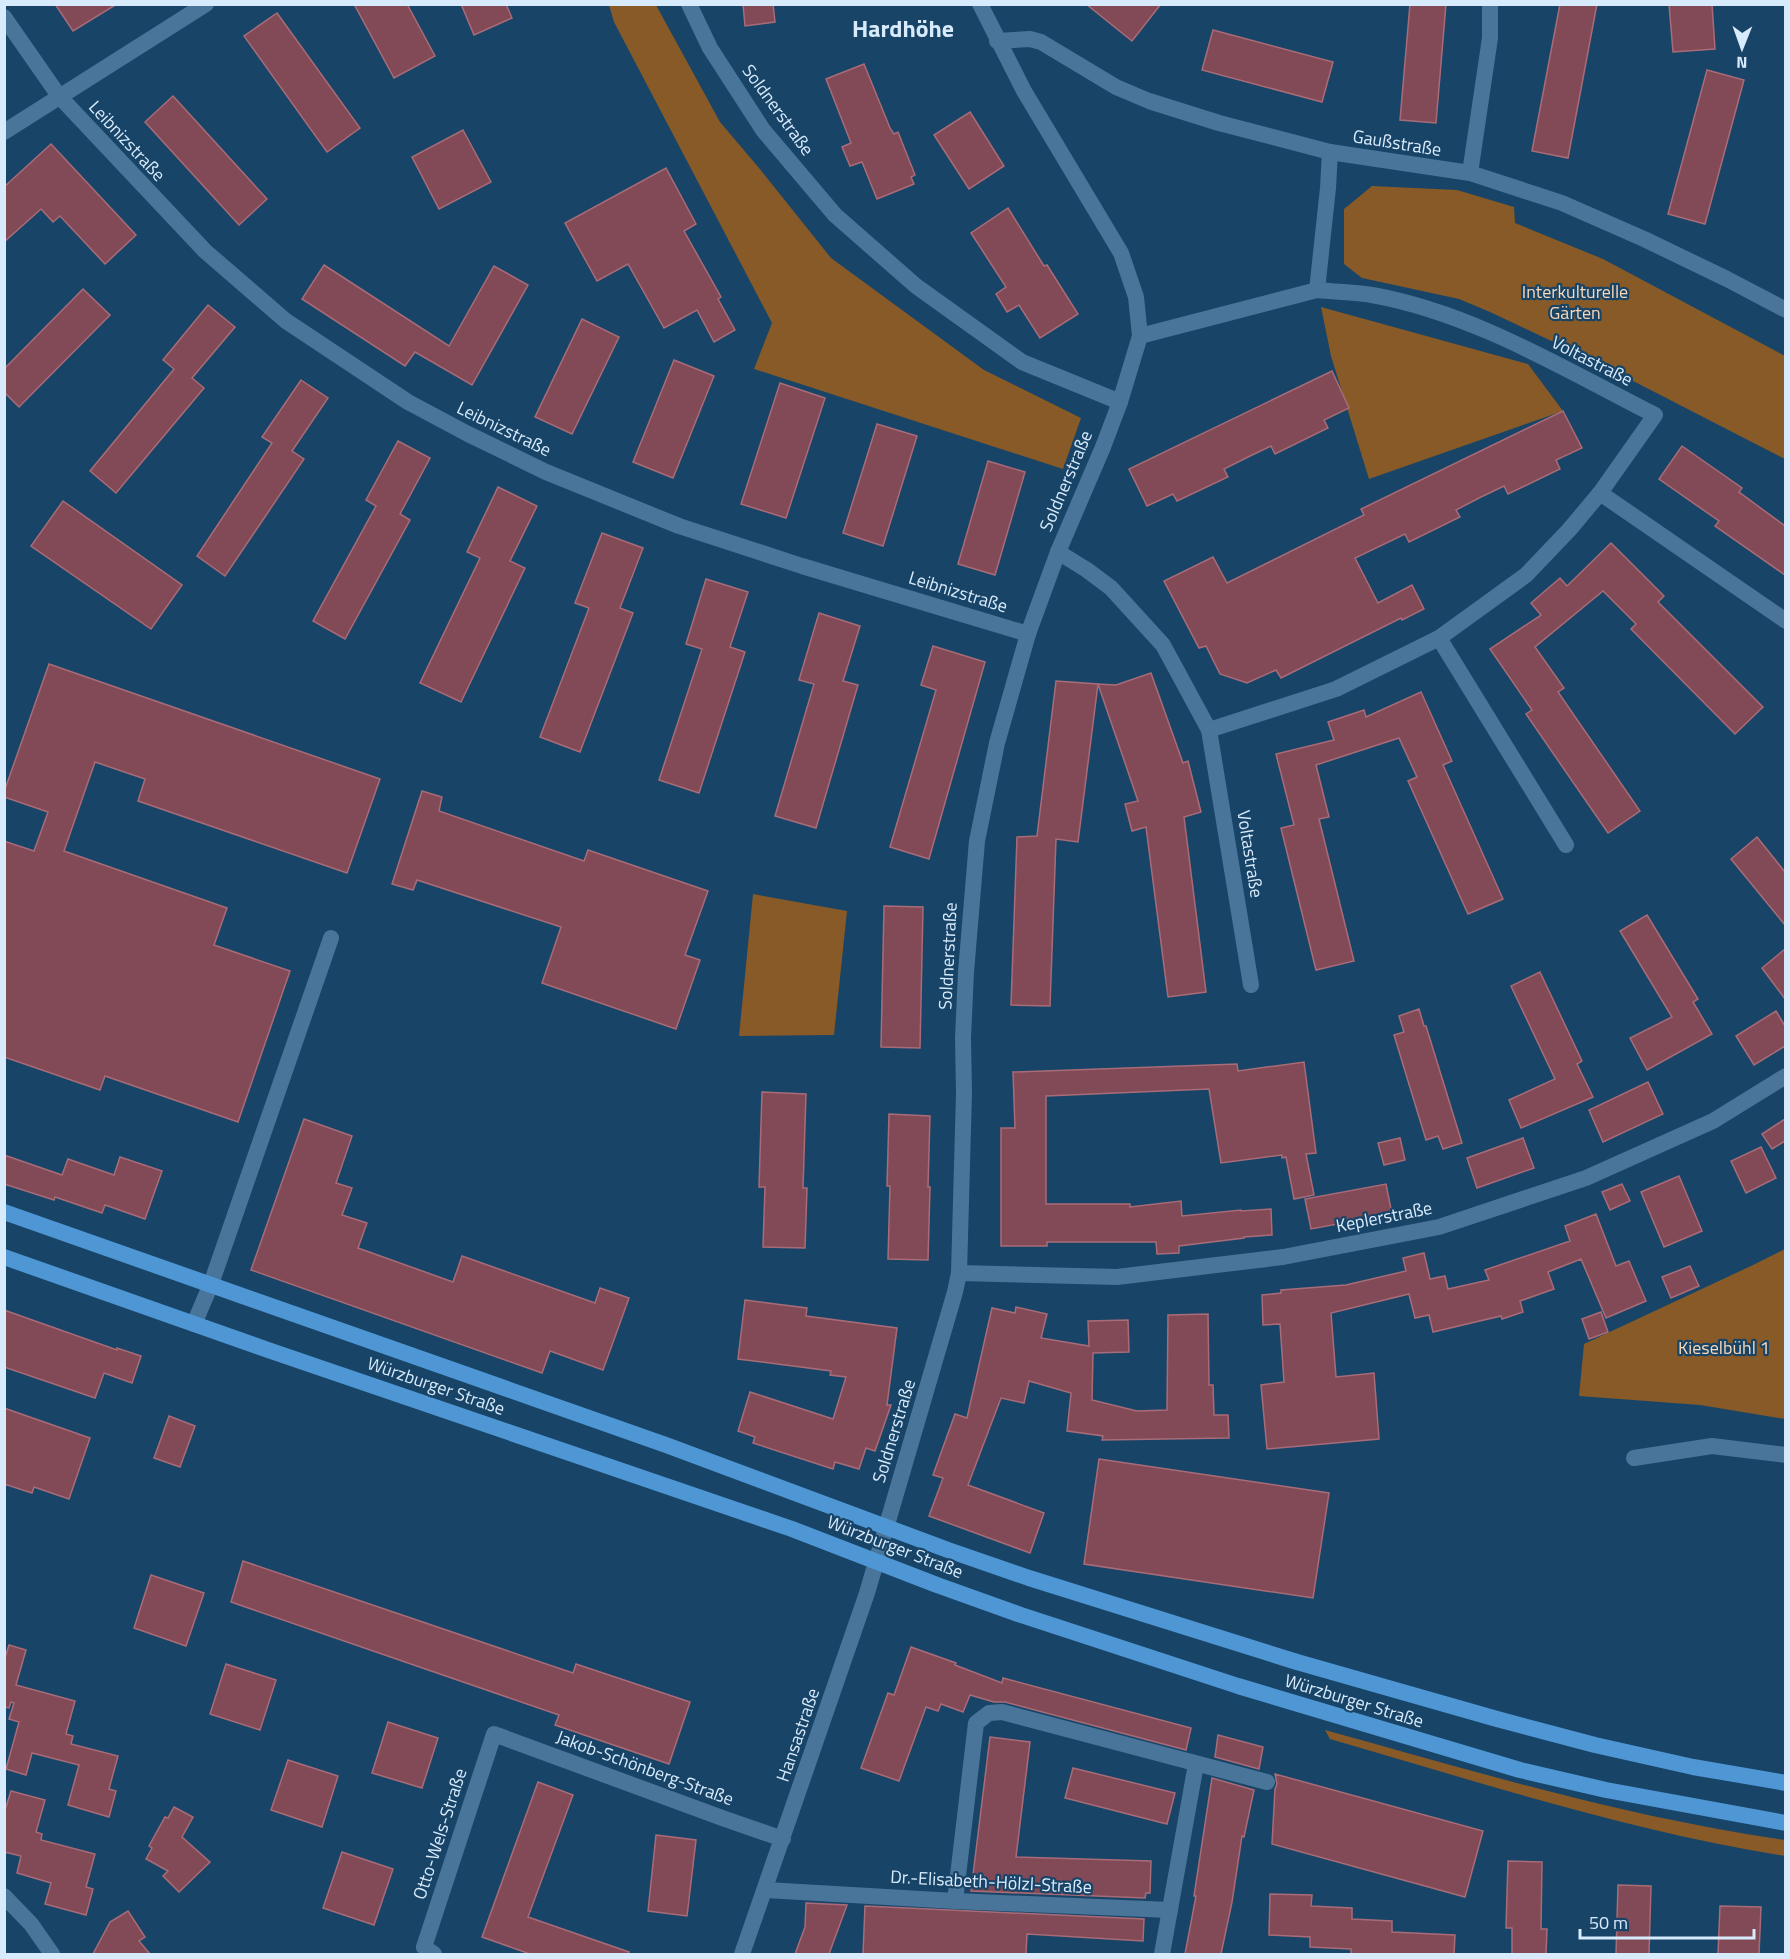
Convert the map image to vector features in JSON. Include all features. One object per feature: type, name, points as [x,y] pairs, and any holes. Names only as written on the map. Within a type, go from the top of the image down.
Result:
[{"type":"main road","name":"Würzburger Straße","points":[[4,1212],[655,1441],[1029,1578],[1297,1662],[1452,1706],[1606,1747],[1693,1767],[1785,1784]]},
{"type":"main road","name":"Würzburger Straße","points":[[4,1257],[750,1514],[948,1589],[1249,1689],[1479,1758],[1606,1790],[1785,1823]]},
{"type":"street","points":[[4,132],[206,4]]},
{"type":"street","name":"Soldnerstraße","points":[[689,4],[710,48],[763,130],[835,215],[916,286],[1022,362],[1120,402]]},
{"type":"street","name":"Soldnerstraße","points":[[885,1527],[929,1385],[959,1273],[964,1016],[973,880],[977,841],[997,743],[1028,634],[1058,552],[1120,402],[1140,336],[1136,297],[1121,253],[1036,113],[980,4]]},
{"type":"street","points":[[1470,173],[1490,38],[1490,4]]},
{"type":"street","name":"Leibnizstraße","points":[[4,17],[59,96],[154,199],[225,270],[286,321],[408,402],[546,472],[679,526],[792,563],[1028,634]]},
{"type":"street","name":"Gaußstraße","points":[[997,41],[1030,39],[1041,42],[1116,87],[1149,101],[1219,123],[1330,152],[1470,173],[1562,203],[1644,238],[1785,310]]},
{"type":"street","points":[[1317,290],[1330,152]]},
{"type":"street","name":"Voltastraße","points":[[1140,336],[1317,290],[1372,295],[1443,314],[1507,339],[1655,415],[1600,493],[1569,530],[1526,574],[1439,638],[1336,689],[1209,730]]},
{"type":"street","points":[[1600,493],[1785,621]]},
{"type":"street","name":"Voltastraße","points":[[1058,552],[1111,588],[1163,645],[1209,730],[1251,986]]},
{"type":"street","points":[[1439,638],[1566,844]]},
{"type":"street","points":[[194,1324],[211,1284],[331,939]]},
{"type":"street","name":"Keplerstraße","points":[[959,1273],[1117,1277],[1282,1257],[1439,1227],[1586,1178],[1713,1121],[1785,1076]]},
{"type":"street","points":[[1634,1458],[1712,1446],[1785,1455]]},
{"type":"street","name":"Hansastraße","points":[[742,1954],[766,1890],[877,1561],[885,1527]]},
{"type":"street","points":[[956,1901],[976,1723],[989,1713],[1002,1712],[1267,1782]]},
{"type":"street","name":"Jakob-Schönberg-Straße","points":[[494,1734],[783,1839]]},
{"type":"street","name":"Otto-Wels-Straße","points":[[429,1951],[494,1734]]},
{"type":"street","points":[[1162,1954],[1196,1764]]},
{"type":"street","name":"Dr.-Elisabeth-Hölzl-Straße","points":[[766,1890],[1170,1910]]},
{"type":"street","points":[[4,1896],[31,1924],[52,1954]]},
{"type":"green space","points":[[609,5],[656,5],[720,122],[831,258],[984,370],[1081,418],[1063,469],[754,369],[772,323],[614,22]]},
{"type":"green space","name":"Interkulturelle Gärten","points":[[1372,186],[1457,190],[1514,207],[1515,223],[1603,259],[1785,356],[1785,459],[1600,364],[1490,312],[1459,299],[1362,278],[1344,264],[1344,209]]},
{"type":"green space","points":[[1321,307],[1528,364],[1563,411],[1369,479],[1331,356]]},
{"type":"green space","points":[[753,894],[847,911],[834,1035],[739,1036]]},
{"type":"green space","name":"Kieselbühl 1","points":[[1785,1249],[1785,1419],[1700,1405],[1579,1396],[1584,1344]]},
{"type":"green space","points":[[1325,1730],[1611,1807],[1727,1831],[1785,1840],[1785,1856],[1727,1846],[1556,1805],[1330,1739]]},
{"type":"building","points":[[55,4],[117,4],[73,31]]},
{"type":"building","points":[[354,4],[407,4],[435,56],[394,78]]},
{"type":"building","points":[[461,4],[506,4],[512,18],[474,35]]},
{"type":"building","points":[[743,4],[773,4],[775,22],[745,26]]},
{"type":"building","points":[[1086,4],[1161,4],[1132,41]]},
{"type":"building","points":[[1410,4],[1446,4],[1436,123],[1400,120]]},
{"type":"building","points":[[1560,4],[1597,4],[1568,158],[1532,151]]},
{"type":"building","points":[[1669,4],[1712,4],[1715,49],[1673,52]]},
{"type":"building","points":[[277,13],[360,128],[327,152],[244,36]]},
{"type":"building","points":[[1213,30],[1333,62],[1322,102],[1202,70]]},
{"type":"building","points":[[864,64],[890,128],[894,134],[898,132],[915,175],[911,177],[914,184],[877,199],[862,162],[850,166],[842,147],[851,143],[826,79]]},
{"type":"building","points":[[1707,70],[1744,80],[1705,224],[1668,214]]},
{"type":"building","points":[[173,96],[267,199],[239,225],[145,122]]},
{"type":"building","points":[[970,112],[1004,166],[969,189],[934,135]]},
{"type":"building","points":[[463,130],[491,182],[439,209],[412,157]]},
{"type":"building","points":[[51,144],[136,235],[105,264],[60,216],[53,222],[41,209],[4,242],[4,187]]},
{"type":"building","points":[[666,168],[696,224],[684,231],[721,297],[718,299],[735,330],[714,342],[697,310],[664,328],[628,264],[597,281],[565,223]]},
{"type":"building","points":[[1008,208],[1044,266],[1047,265],[1078,314],[1040,338],[1019,305],[1007,312],[996,294],[1006,287],[971,233]]},
{"type":"building","points":[[324,265],[449,346],[494,266],[528,285],[472,385],[415,352],[405,366],[302,299]]},
{"type":"building","points":[[83,289],[110,315],[19,407],[4,392],[4,369]]},
{"type":"building","points":[[208,305],[235,327],[192,378],[204,388],[116,493],[90,471],[174,369],[163,360]]},
{"type":"building","points":[[582,319],[619,337],[572,434],[535,417]]},
{"type":"building","points":[[674,360],[714,376],[673,478],[633,462]]},
{"type":"building","points":[[1332,371],[1349,408],[1324,420],[1328,428],[1275,454],[1271,446],[1248,457],[1224,469],[1228,477],[1177,501],[1173,494],[1147,506],[1129,469]]},
{"type":"building","points":[[301,380],[328,398],[292,451],[304,459],[225,576],[197,556],[272,443],[262,437]]},
{"type":"building","points":[[780,383],[825,398],[786,518],[741,504]]},
{"type":"building","points":[[1563,411],[1582,448],[1556,460],[1560,469],[1508,494],[1504,486],[1481,497],[1456,510],[1460,517],[1409,542],[1405,534],[1355,558],[1378,603],[1412,585],[1424,609],[1402,620],[1401,618],[1281,678],[1276,670],[1247,683],[1220,674],[1206,646],[1199,648],[1164,581],[1213,557],[1227,583],[1364,515],[1361,509]]},
{"type":"building","points":[[877,424],[917,436],[883,546],[843,533]]},
{"type":"building","points":[[398,441],[430,458],[400,514],[410,520],[345,639],[313,621],[376,506],[366,500]]},
{"type":"building","points":[[1682,446],[1742,488],[1739,492],[1785,526],[1785,575],[1715,526],[1719,521],[1659,479]]},
{"type":"building","points":[[988,461],[1025,472],[995,575],[958,564]]},
{"type":"building","points":[[498,487],[537,506],[510,561],[525,568],[461,702],[420,683],[480,558],[467,552]]},
{"type":"building","points":[[63,501],[182,585],[151,629],[31,546]]},
{"type":"building","points":[[602,533],[643,548],[620,608],[633,613],[580,752],[540,737],[589,608],[575,603]]},
{"type":"building","points":[[1611,543],[1664,596],[1658,602],[1763,707],[1735,734],[1631,629],[1636,624],[1603,591],[1535,647],[1564,688],[1558,692],[1640,811],[1608,833],[1526,714],[1532,710],[1490,649],[1541,615],[1531,603],[1560,578],[1567,586]]},
{"type":"building","points":[[706,579],[748,592],[730,647],[745,652],[699,793],[659,780],[702,649],[686,644]]},
{"type":"building","points":[[819,613],[860,626],[843,681],[858,685],[816,828],[775,816],[814,684],[799,680]]},
{"type":"building","points":[[933,646],[985,662],[929,859],[890,847],[936,690],[921,685]]},
{"type":"building","points":[[49,664],[380,779],[347,873],[138,801],[145,779],[95,762],[64,851],[227,908],[214,945],[290,971],[238,1122],[105,1076],[100,1090],[4,1057],[4,841],[34,851],[48,812],[4,797],[4,792]]},
{"type":"building","points":[[1151,673],[1183,763],[1188,761],[1201,812],[1184,817],[1206,992],[1168,997],[1146,827],[1132,831],[1125,804],[1138,801],[1098,684],[1116,685]]},
{"type":"building","points":[[1056,681],[1098,684],[1078,842],[1056,839],[1050,1006],[1011,1005],[1017,837],[1037,836]]},
{"type":"building","points":[[1421,692],[1452,761],[1443,765],[1503,899],[1468,914],[1408,781],[1417,777],[1399,738],[1316,765],[1329,817],[1319,819],[1354,961],[1316,970],[1281,828],[1294,825],[1276,754],[1334,740],[1328,722],[1364,710],[1366,717]]},
{"type":"building","points":[[422,791],[442,797],[439,811],[584,861],[588,850],[708,891],[685,955],[700,960],[676,1029],[542,983],[561,927],[417,880],[413,890],[392,884]]},
{"type":"building","points":[[1757,837],[1785,872],[1785,925],[1731,859]]},
{"type":"building","points":[[884,906],[923,907],[920,1048],[881,1047]]},
{"type":"building","points":[[1647,915],[1698,999],[1693,1002],[1712,1034],[1647,1070],[1630,1038],[1672,1017],[1620,931]]},
{"type":"building","points":[[1785,949],[1785,999],[1762,968]]},
{"type":"building","points":[[1540,972],[1582,1061],[1577,1064],[1593,1097],[1521,1128],[1509,1100],[1555,1079],[1511,986]]},
{"type":"building","points":[[1419,1009],[1462,1143],[1443,1149],[1438,1136],[1426,1140],[1394,1035],[1404,1032],[1399,1016]]},
{"type":"building","points":[[1776,1011],[1785,1026],[1785,1046],[1754,1065],[1736,1036]]},
{"type":"building","points":[[1304,1062],[1316,1153],[1306,1154],[1314,1195],[1294,1199],[1286,1157],[1282,1158],[1282,1155],[1221,1163],[1209,1089],[1046,1096],[1046,1204],[1130,1204],[1130,1207],[1181,1201],[1182,1216],[1271,1209],[1272,1235],[1179,1246],[1179,1253],[1157,1254],[1156,1242],[1047,1242],[1047,1246],[1001,1246],[1001,1128],[1015,1128],[1013,1072],[1237,1064],[1238,1071]]},
{"type":"building","points":[[1648,1082],[1663,1114],[1603,1142],[1589,1110]]},
{"type":"building","points":[[762,1092],[806,1094],[803,1188],[807,1188],[805,1248],[763,1247],[765,1187],[759,1187]]},
{"type":"building","points":[[889,1114],[930,1116],[928,1260],[888,1259]]},
{"type":"building","points":[[304,1119],[352,1136],[336,1183],[352,1188],[342,1215],[367,1223],[358,1248],[453,1282],[462,1256],[595,1303],[600,1288],[629,1298],[603,1370],[550,1351],[542,1373],[251,1270]]},
{"type":"building","points":[[1785,1119],[1785,1141],[1772,1149],[1762,1134]]},
{"type":"building","points":[[1400,1138],[1405,1160],[1384,1165],[1378,1143]]},
{"type":"building","points":[[1523,1138],[1534,1168],[1477,1188],[1467,1158]]},
{"type":"building","points":[[1761,1147],[1776,1178],[1746,1193],[1731,1161]]},
{"type":"building","points":[[4,1155],[62,1175],[68,1159],[114,1175],[120,1157],[162,1171],[145,1219],[105,1205],[102,1213],[55,1197],[54,1200],[4,1184]]},
{"type":"building","points":[[1679,1176],[1702,1231],[1664,1247],[1641,1192]]},
{"type":"building","points":[[1386,1184],[1392,1214],[1311,1229],[1305,1199]]},
{"type":"building","points":[[1622,1184],[1630,1201],[1610,1210],[1602,1192]]},
{"type":"building","points":[[1596,1214],[1616,1266],[1629,1261],[1646,1301],[1606,1318],[1581,1259],[1548,1272],[1554,1289],[1520,1301],[1523,1312],[1502,1319],[1501,1316],[1433,1332],[1429,1315],[1415,1318],[1409,1294],[1331,1313],[1336,1377],[1374,1373],[1379,1439],[1267,1449],[1261,1385],[1284,1382],[1280,1324],[1263,1325],[1262,1295],[1281,1293],[1281,1290],[1346,1285],[1406,1271],[1403,1258],[1424,1253],[1430,1279],[1445,1276],[1448,1289],[1489,1280],[1485,1270],[1570,1241],[1565,1226]]},
{"type":"building","points":[[1690,1266],[1699,1286],[1671,1298],[1662,1277]]},
{"type":"building","points":[[745,1300],[807,1308],[806,1316],[897,1328],[887,1405],[891,1405],[875,1451],[866,1448],[859,1469],[835,1462],[833,1469],[753,1443],[755,1437],[738,1431],[750,1392],[833,1419],[846,1377],[830,1375],[831,1371],[738,1359]]},
{"type":"building","points":[[1016,1307],[1047,1314],[1041,1338],[1089,1346],[1088,1321],[1128,1320],[1129,1352],[1093,1353],[1092,1400],[1137,1411],[1167,1410],[1168,1315],[1208,1314],[1209,1385],[1213,1385],[1214,1415],[1228,1415],[1229,1438],[1102,1440],[1103,1436],[1067,1431],[1071,1393],[1029,1381],[1024,1403],[1001,1398],[968,1485],[1044,1513],[1030,1553],[929,1516],[943,1478],[933,1475],[955,1414],[967,1418],[992,1308],[1015,1313]]},
{"type":"building","points":[[4,1310],[117,1350],[117,1348],[141,1356],[132,1383],[104,1373],[95,1398],[4,1367]]},
{"type":"building","points":[[1601,1312],[1608,1332],[1589,1339],[1582,1319]]},
{"type":"building","points":[[4,1408],[90,1438],[69,1499],[34,1487],[32,1493],[4,1484]]},
{"type":"building","points":[[169,1416],[195,1426],[180,1467],[154,1458]]},
{"type":"building","points":[[1099,1459],[1329,1493],[1313,1598],[1084,1564]]},
{"type":"building","points":[[243,1561],[573,1673],[576,1664],[690,1702],[669,1764],[555,1725],[559,1715],[231,1602]]},
{"type":"building","points":[[151,1575],[204,1593],[186,1646],[134,1628]]},
{"type":"building","points":[[9,1645],[26,1650],[16,1685],[75,1701],[66,1734],[73,1736],[71,1744],[118,1756],[109,1789],[116,1791],[109,1817],[68,1805],[79,1765],[32,1753],[26,1775],[6,1769],[19,1722],[9,1719],[14,1703],[11,1702],[9,1708],[4,1707],[4,1661]]},
{"type":"building","points":[[911,1647],[1002,1683],[1003,1678],[1191,1728],[1186,1750],[1005,1702],[994,1702],[970,1695],[963,1712],[941,1704],[938,1711],[926,1707],[899,1781],[861,1768],[888,1693],[894,1695]]},
{"type":"building","points":[[226,1664],[276,1680],[260,1730],[210,1714]]},
{"type":"building","points":[[388,1722],[438,1738],[422,1788],[372,1773]]},
{"type":"building","points":[[1218,1735],[1263,1747],[1259,1769],[1215,1757]]},
{"type":"building","points":[[990,1737],[1030,1742],[1016,1857],[1151,1861],[1150,1893],[1146,1893],[1145,1898],[971,1891]]},
{"type":"building","points":[[288,1760],[338,1776],[322,1827],[271,1810]]},
{"type":"building","points":[[1073,1768],[1175,1793],[1167,1824],[1065,1798]]},
{"type":"building","points":[[1275,1774],[1483,1831],[1465,1897],[1272,1844],[1277,1784]]},
{"type":"building","points":[[1212,1778],[1254,1790],[1244,1837],[1242,1836],[1221,1954],[1185,1954],[1196,1896],[1194,1896]]},
{"type":"building","points":[[538,1782],[573,1795],[528,1917],[629,1952],[628,1954],[530,1954],[482,1937]]},
{"type":"building","points":[[11,1791],[45,1800],[36,1832],[42,1834],[41,1840],[95,1854],[86,1887],[93,1889],[86,1915],[45,1904],[51,1883],[17,1873],[21,1856],[4,1852],[4,1813]]},
{"type":"building","points":[[174,1807],[193,1817],[182,1837],[210,1862],[179,1892],[163,1876],[168,1871],[146,1859],[152,1848],[149,1846],[165,1817],[168,1818]]},
{"type":"building","points":[[656,1835],[696,1840],[687,1916],[648,1911]]},
{"type":"building","points":[[342,1852],[393,1869],[374,1925],[323,1908]]},
{"type":"building","points":[[1508,1861],[1542,1862],[1541,1929],[1547,1929],[1546,1954],[1512,1954],[1512,1928],[1506,1928]]},
{"type":"building","points":[[1618,1885],[1651,1886],[1649,1954],[1616,1954]]},
{"type":"building","points":[[1270,1894],[1312,1895],[1311,1906],[1352,1908],[1352,1919],[1392,1921],[1392,1932],[1455,1935],[1454,1954],[1351,1954],[1351,1949],[1310,1947],[1310,1937],[1269,1935]]},
{"type":"building","points":[[806,1903],[847,1905],[829,1954],[795,1954],[805,1927]]},
{"type":"building","points":[[865,1906],[1144,1919],[1143,1941],[1027,1934],[1026,1954],[863,1954]]},
{"type":"building","points":[[1720,1906],[1761,1907],[1759,1954],[1718,1954]]},
{"type":"building","points":[[128,1911],[145,1937],[139,1941],[150,1954],[93,1954],[110,1922]]},
{"type":"district","name":"Hardhöhe","points":[[903,29]]}]
